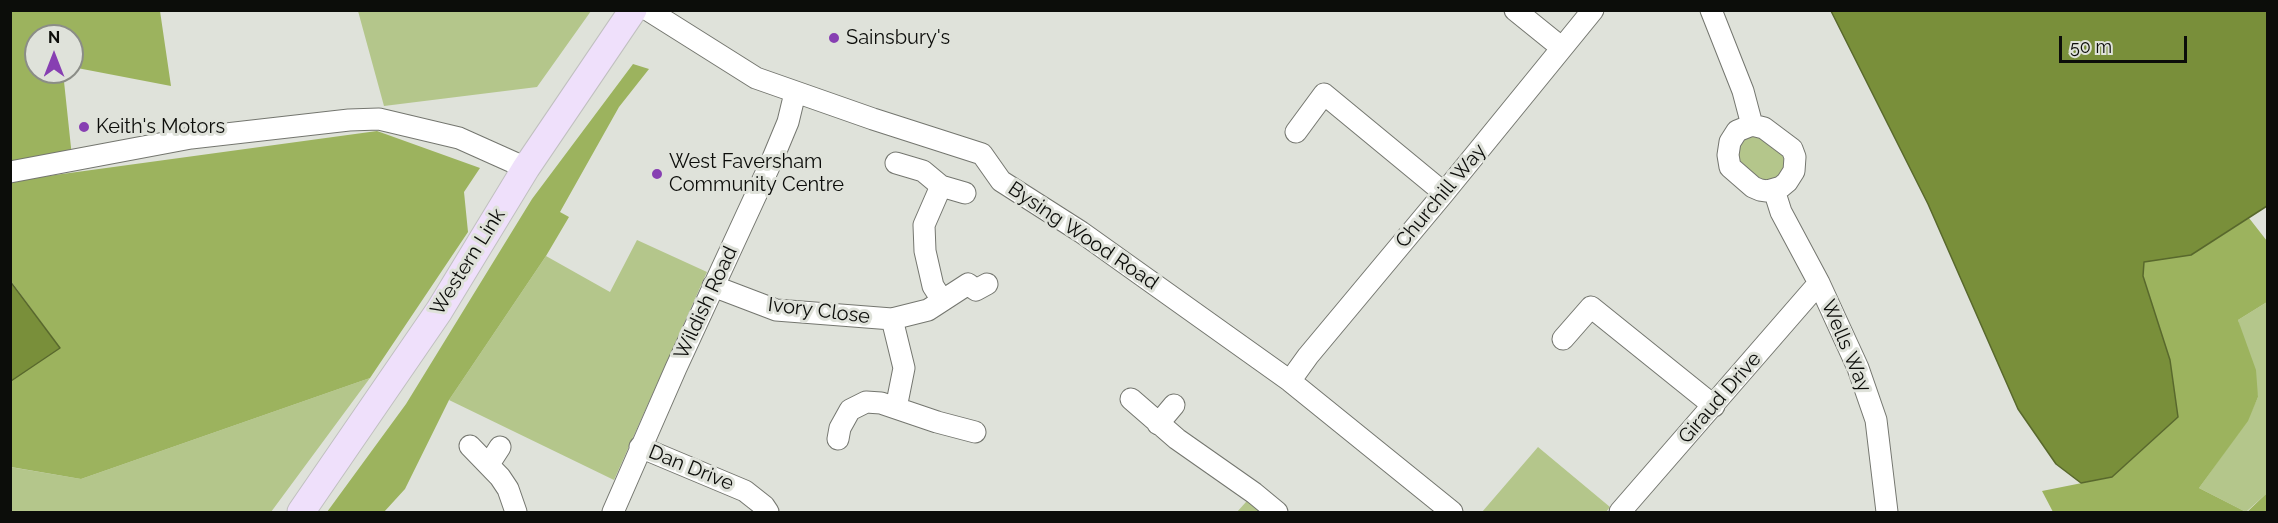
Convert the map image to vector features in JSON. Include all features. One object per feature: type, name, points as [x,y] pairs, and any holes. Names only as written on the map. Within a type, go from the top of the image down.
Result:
[{"type":"main road","name":"Western Link","points":[[301,513],[439,311],[526,168],[633,10]]},
{"type":"street","name":"Bysing Wood Road","points":[[648,10],[756,78],[982,154],[1001,181],[1081,232],[1290,381],[1452,513]]},
{"type":"street","points":[[1515,10],[1562,48]]},
{"type":"street","name":"Churchill Way","points":[[1290,381],[1308,356],[1593,10]]},
{"type":"street","points":[[1711,10],[1743,90],[1752,124]]},
{"type":"street","name":"Wildish Road","points":[[613,513],[640,447],[773,158],[788,122],[795,93]]},
{"type":"street","points":[[1296,132],[1324,94],[1444,193]]},
{"type":"street","points":[[10,172],[191,138],[349,120],[380,119],[459,138],[526,168]]},
{"type":"street","points":[[1752,124],[1764,128],[1784,142],[1792,149],[1795,157],[1796,164],[1791,177],[1781,187],[1774,190],[1760,190],[1753,187],[1730,167],[1728,155],[1730,142],[1737,131],[1752,124]]},
{"type":"street","points":[[896,163],[923,171],[941,186],[965,193]]},
{"type":"street","points":[[941,186],[924,225],[925,251],[933,286],[942,300]]},
{"type":"street","name":"Wells Way","points":[[1774,190],[1781,212],[1820,283],[1858,368],[1876,420],[1887,513]]},
{"type":"street","name":"Giraud Drive","points":[[1620,513],[1820,283]]},
{"type":"street","name":"Ivory Close","points":[[713,286],[776,310],[892,319],[928,310],[968,284],[976,290],[987,284]]},
{"type":"street","points":[[1563,339],[1591,307],[1714,406]]},
{"type":"street","name":"Ivory Close","points":[[892,319],[904,368],[896,408]]},
{"type":"street","points":[[1131,399],[1177,440],[1254,493],[1277,513]]},
{"type":"street","points":[[838,440],[840,428],[850,410],[866,402],[881,403],[975,432]]},
{"type":"street","points":[[1158,424],[1174,405]]},
{"type":"street","points":[[470,446],[495,455],[516,513]]},
{"type":"street","name":"Dan Drive","points":[[640,447],[745,491],[764,506],[768,513]]},
{"type":"shaded area","points":[[358,10],[591,11],[537,87],[384,106]]},
{"type":"shaded area","points":[[10,11],[160,11],[171,86],[84,69],[84,24],[24,24],[24,84],[64,84],[72,157],[14,163],[10,158]]},
{"type":"shaded area","points":[[1831,11],[2267,11],[2267,206],[2191,255],[2144,262],[2143,276],[2170,360],[2178,417],[2112,477],[2081,483],[2056,464],[2018,409],[1928,204]]},
{"type":"shaded area","points":[[633,64],[649,69],[619,107],[560,212],[569,217],[546,256],[449,400],[405,489],[384,512],[327,512],[406,404],[532,199]]},
{"type":"shaded area","points":[[377,131],[480,168],[464,192],[468,232],[370,378],[81,479],[11,467],[10,381],[60,348],[11,281],[11,181]]},
{"type":"shaded area","points":[[1755,135],[1782,153],[1784,159],[1785,165],[1781,175],[1767,183],[1741,170],[1735,150],[1742,140]]},
{"type":"shaded area","points":[[2249,218],[2267,241],[2267,302],[2238,320],[2256,370],[2258,397],[2248,421],[2199,488],[2246,512],[2053,512],[2042,491],[2112,477],[2178,417],[2170,360],[2143,276],[2144,261],[2191,255]]},
{"type":"shaded area","points":[[637,240],[707,272],[614,480],[449,400],[546,256],[610,292]]},
{"type":"shaded area","points":[[10,281],[60,348],[11,381],[10,381]]},
{"type":"shaded area","points":[[2267,302],[2267,493],[2246,512],[2199,488],[2247,421],[2258,397],[2238,320]]},
{"type":"shaded area","points":[[370,378],[271,512],[11,512],[10,467],[81,479]]},
{"type":"shaded area","points":[[1538,447],[1610,507],[1606,512],[1482,512]]},
{"type":"shaded area","points":[[1254,493],[1277,512],[1237,512]]},
{"type":"shaded area","points":[[2267,493],[2267,512],[2247,512]]},
{"type":"place","name":"Sainsbury's","points":[[834,38]]},
{"type":"place","name":"Keith's Motors","points":[[84,127]]},
{"type":"place","name":"West Faversham Community Centre","points":[[657,174]]}]
